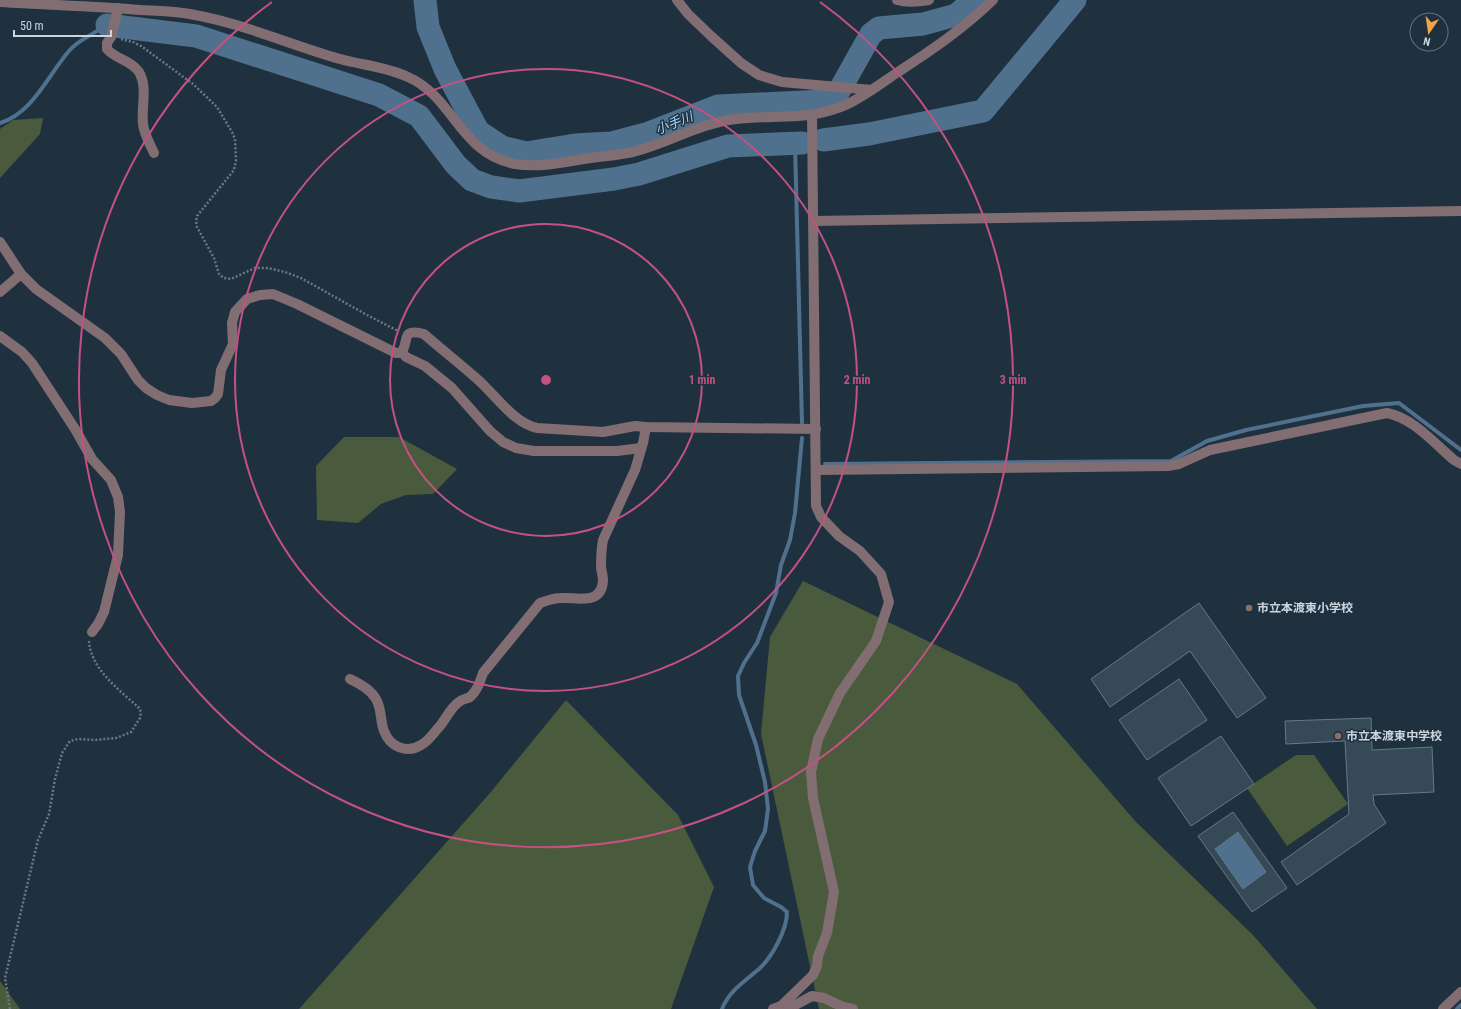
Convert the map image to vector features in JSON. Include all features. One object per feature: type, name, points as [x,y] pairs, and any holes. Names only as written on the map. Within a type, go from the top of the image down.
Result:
[{"type":"street","points":[[677,0],[688,14],[711,36],[741,63],[759,75],[782,82],[872,90]]},
{"type":"street","points":[[897,0],[906,2],[920,2],[929,0]]},
{"type":"street","points":[[0,2],[116,12],[193,14],[224,21],[340,59],[408,76],[424,86],[444,105],[470,139],[483,151],[499,160],[515,164],[536,166],[633,152],[710,124],[736,119],[812,116],[829,112],[872,90],[938,46],[972,20],[993,0]]},
{"type":"street","points":[[116,12],[112,35],[107,43],[108,51],[128,62],[140,74],[143,88],[143,126],[154,153]]},
{"type":"street","points":[[773,1009],[780,1006],[813,975],[826,933],[834,892],[813,798],[811,772],[818,739],[840,693],[876,641],[889,602],[881,574],[860,550],[839,536],[822,518],[816,506],[812,116]]},
{"type":"street","points":[[813,220],[1461,211]]},
{"type":"street","points":[[0,242],[22,274],[42,294],[105,338],[121,354],[138,380],[146,388],[169,400],[182,403],[192,404],[211,401],[215,398],[218,394],[221,370],[233,344],[232,323],[235,312],[247,299],[260,295],[273,294],[297,304],[396,354],[402,352],[404,349],[408,334],[424,334],[477,379],[519,421],[528,426],[537,428],[603,432],[635,426],[816,429]]},
{"type":"street","points":[[0,292],[22,274]]},
{"type":"street","points":[[0,336],[22,352],[32,363],[75,429],[92,459],[111,480],[118,497],[120,512],[118,556],[104,612],[92,632]]},
{"type":"street","points":[[402,352],[406,358],[425,366],[452,388],[490,431],[503,442],[516,448],[534,451],[617,451],[641,448]]},
{"type":"street","points":[[816,470],[1168,466],[1179,464],[1210,450],[1387,413],[1398,415],[1408,420],[1454,460],[1461,464]]},
{"type":"street","points":[[350,679],[366,687],[376,699],[381,713],[384,731],[396,747],[406,750],[422,745],[444,722],[458,702],[470,696],[479,686],[483,673],[540,603],[550,599],[560,598],[582,600],[590,599],[596,596],[601,589],[603,581],[601,551],[603,540],[635,470],[646,427]]},
{"type":"street","points":[[1443,1009],[1461,992]]},
{"type":"street","points":[[788,1009],[812,996],[824,998],[842,1006],[854,1009]]},
{"type":"path","points":[[112,35],[141,46],[193,84],[217,107],[232,132],[235,139],[236,160],[234,170],[197,216],[196,221],[197,227],[214,258],[221,277],[231,280],[255,268],[268,268],[285,272],[301,278],[367,315],[408,334]]},
{"type":"path","points":[[10,1009],[5,978],[38,840],[49,814],[55,779],[62,753],[70,741],[78,739],[95,740],[116,738],[125,735],[131,732],[140,718],[139,708],[97,666],[89,647],[89,639],[92,632]]},
{"type":"green space","points":[[43,118],[40,134],[0,178],[0,129],[13,120]]},
{"type":"green space","points":[[344,437],[399,437],[457,469],[433,494],[406,495],[381,504],[358,523],[317,520],[316,466]]},
{"type":"green space","points":[[803,581],[1017,684],[1136,822],[1253,935],[1317,1009],[819,1009],[761,734],[770,637]]},
{"type":"green space","points":[[566,700],[678,815],[714,887],[671,1009],[299,1009],[490,793]]},
{"type":"green space","points":[[1296,755],[1314,755],[1348,804],[1287,846],[1247,788]]},
{"type":"green space","points":[[0,981],[20,1009],[0,1009]]},
{"type":"water","points":[[1238,832],[1266,872],[1243,889],[1215,849]]},
{"type":"building","points":[[1199,603],[1266,698],[1237,718],[1190,651],[1110,707],[1091,679]]},
{"type":"building","points":[[1179,679],[1207,720],[1147,760],[1119,720]]},
{"type":"building","points":[[1371,718],[1372,750],[1432,747],[1434,792],[1373,795],[1374,804],[1386,823],[1297,885],[1281,862],[1349,814],[1345,741],[1286,744],[1285,721]]},
{"type":"building","points":[[1221,736],[1254,784],[1191,826],[1158,778]]},
{"type":"building","points":[[1233,812],[1287,888],[1252,912],[1198,836]],"holes":[[[1238,832],[1266,872],[1243,889],[1215,849]]]},
{"type":"waterway","name":"小手川","points":[[425,0],[428,27],[445,69],[478,131],[502,147],[526,153],[575,145],[611,143],[649,133],[718,106],[824,101],[838,93],[871,34],[879,28],[923,24],[956,15],[974,0]]},
{"type":"waterway","points":[[823,140],[869,134],[983,111],[1075,0]]},
{"type":"waterway","points":[[0,123],[12,118],[22,111],[39,92],[69,51],[84,38],[111,20]]},
{"type":"waterway","points":[[107,25],[196,36],[379,95],[419,116],[456,165],[472,180],[491,187],[519,191],[614,179],[639,174],[728,146],[802,143]]},
{"type":"waterway","points":[[795,144],[802,423]]},
{"type":"waterway","points":[[825,464],[1171,461],[1207,441],[1246,430],[1363,406],[1399,403],[1461,450]]},
{"type":"waterway","points":[[722,1009],[733,992],[769,958],[782,935],[787,912],[764,898],[753,885],[750,867],[755,851],[765,831],[768,809],[765,782],[756,745],[739,695],[738,676],[744,663],[757,643],[776,593],[781,565],[790,540],[795,513],[802,438]]},
{"type":"waterway","points":[[1457,1009],[1461,1005]]},
{"type":"place","name":"市立本渡東小学校","points":[[1249,608]]},
{"type":"place","name":"市立本渡東中学校","points":[[1338,736]]}]
